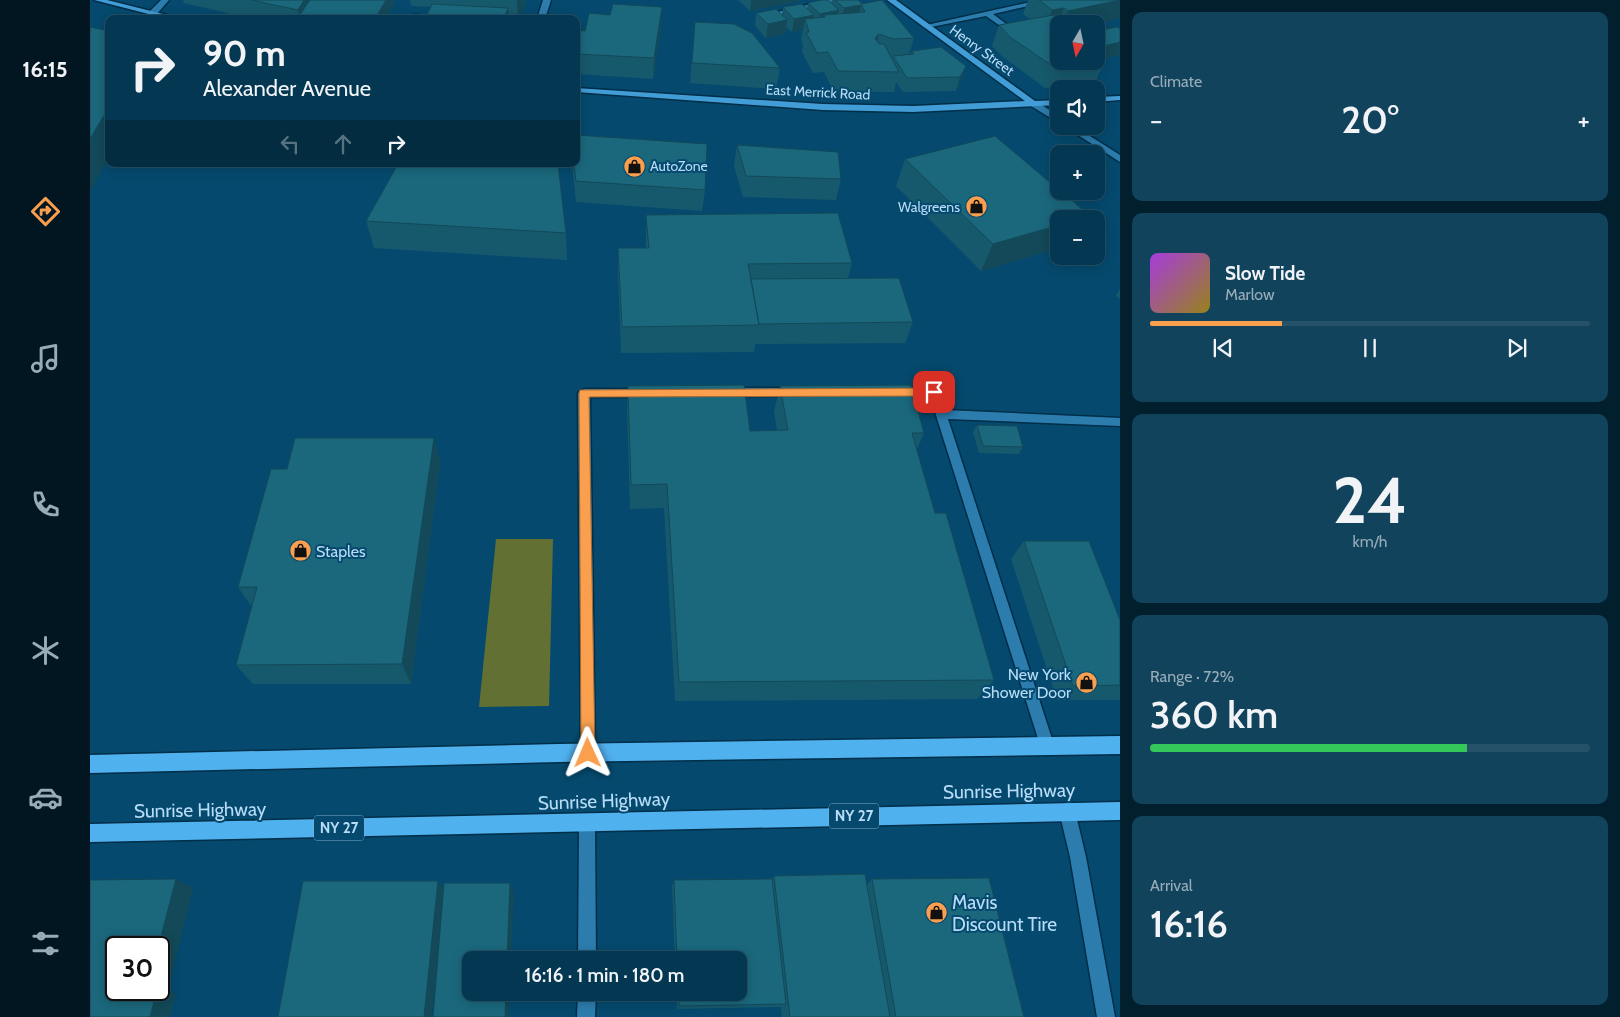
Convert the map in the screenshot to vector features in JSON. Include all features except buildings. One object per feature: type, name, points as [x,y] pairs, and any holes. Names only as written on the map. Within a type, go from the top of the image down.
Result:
[{"type":"highway","points":[[90,764],[588,753],[1120,745]]},
{"type":"highway","name":"Sunrise Highway","points":[[90,833],[1120,811]]},
{"type":"main road","points":[[98,0],[163,15]]},
{"type":"main road","name":"Henry Street","points":[[891,0],[1034,104]]},
{"type":"main road","name":"East Merrick Road","points":[[580,90],[822,107],[913,109],[1050,103]]},
{"type":"main road","points":[[1105,99],[1120,98]]},
{"type":"street","points":[[154,13],[165,0]]},
{"type":"street","points":[[542,15],[547,0]]},
{"type":"street","points":[[762,16],[838,0]]},
{"type":"street","points":[[926,26],[1051,0]]},
{"type":"street","points":[[987,13],[1006,28]]},
{"type":"street","name":"Henry Street","points":[[1034,104],[1050,114]]},
{"type":"street","points":[[1082,135],[1120,160]]},
{"type":"street","points":[[717,392],[806,392]]},
{"type":"street","points":[[884,392],[934,392],[1047,745]]},
{"type":"street","points":[[588,753],[584,393],[658,393]]},
{"type":"street","points":[[941,414],[1120,422]]},
{"type":"street","points":[[1068,811],[1106,1017]]},
{"type":"street","points":[[587,823],[587,951]]},
{"type":"street","points":[[586,1001],[586,1017]]},
{"type":"green space","points":[[496,539],[553,539],[549,706],[479,707]]},
{"type":"place","name":"AutoZone","points":[[634,166]]},
{"type":"place","name":"Walgreens","points":[[976,207]]},
{"type":"place","name":"Staples","points":[[300,551]]},
{"type":"place","name":"New York Shower Door","points":[[1087,683]]},
{"type":"place","name":"Mavis Discount Tire","points":[[936,913]]},
{"type":"route","points":[[588,753],[584,393],[934,392]]}]
